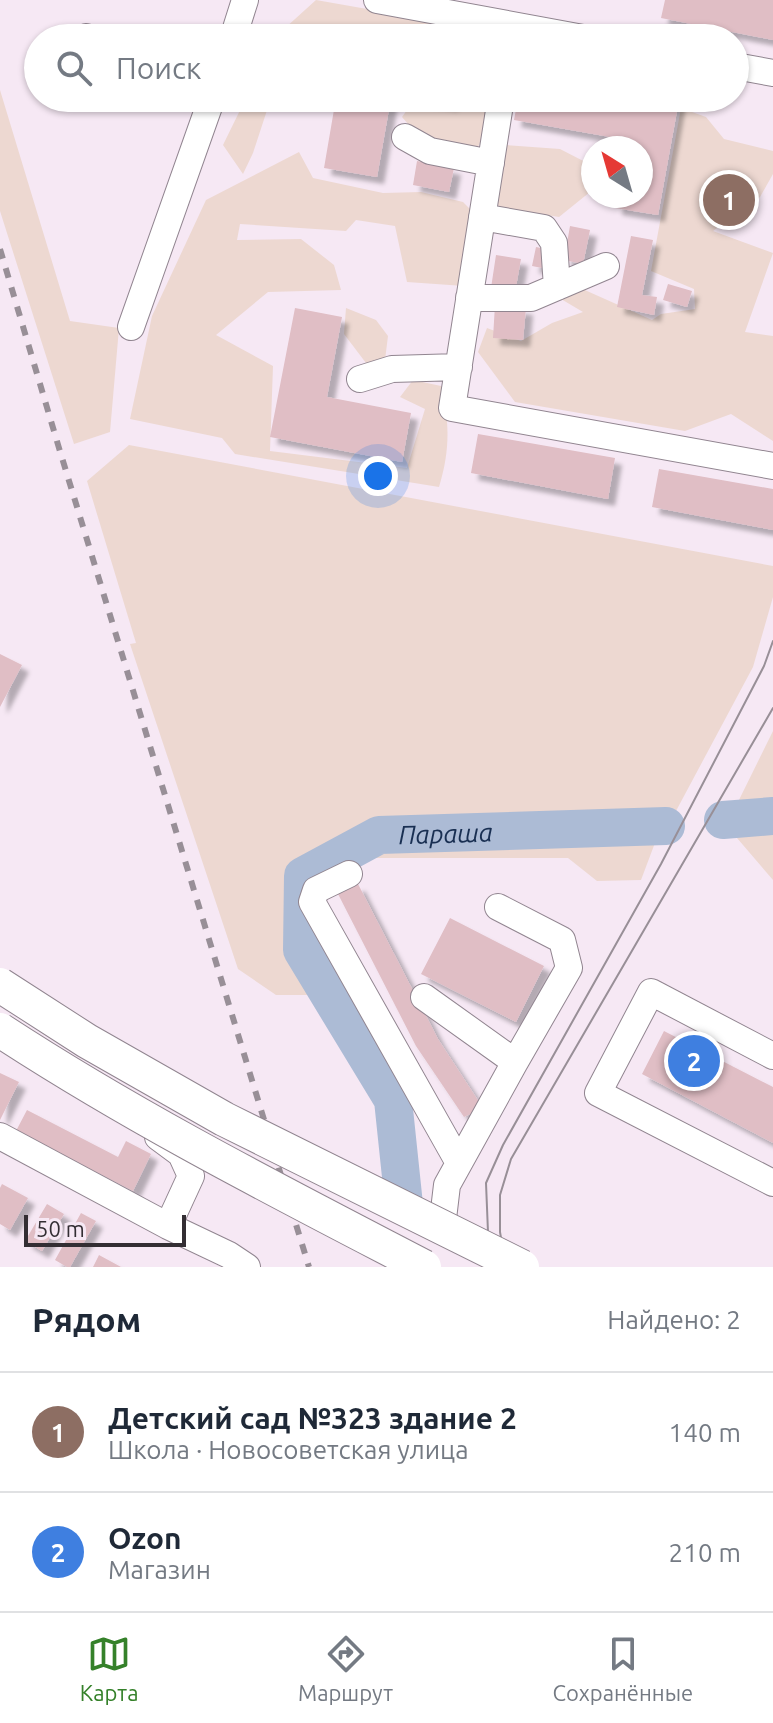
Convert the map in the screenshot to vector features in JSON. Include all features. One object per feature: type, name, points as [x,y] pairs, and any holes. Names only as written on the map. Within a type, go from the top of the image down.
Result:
[{"type":"main road","points":[[0,985],[87,1041],[224,1119],[522,1267]]},
{"type":"main road","points":[[0,1030],[56,1067],[179,1138],[424,1267]]},
{"type":"street","points":[[237,24],[245,0]]},
{"type":"street","points":[[377,0],[481,24]]},
{"type":"street","points":[[749,69],[773,73]]},
{"type":"street","points":[[131,327],[207,112]]},
{"type":"street","points":[[499,112],[452,408],[773,466]]},
{"type":"street","points":[[405,137],[430,151],[491,163]]},
{"type":"street","points":[[482,217],[544,228],[554,243],[557,287]]},
{"type":"street","points":[[469,298],[531,298],[606,266]]},
{"type":"street","points":[[360,379],[392,369],[459,367]]},
{"type":"street","points":[[349,874],[316,890],[312,902],[459,1163]]},
{"type":"street","points":[[442,1227],[447,1185],[569,968],[562,940],[498,907]]},
{"type":"street","points":[[773,1056],[651,992],[598,1093],[773,1183]]},
{"type":"street","points":[[424,997],[515,1062]]},
{"type":"street","points":[[0,1048],[160,1138],[181,1154],[191,1176],[168,1226]]},
{"type":"street","points":[[4,1138],[247,1267]]},
{"type":"shaded area","points":[[316,0],[452,24],[289,24]]},
{"type":"shaded area","points":[[0,90],[70,321],[119,328],[110,432],[74,444],[0,211]]},
{"type":"shaded area","points":[[239,112],[266,112],[243,174],[223,145]]},
{"type":"shaded area","points":[[406,112],[490,112],[486,133],[473,155],[426,145],[402,117]]},
{"type":"shaded area","points":[[680,112],[706,117],[724,139],[773,151],[773,174],[760,197],[713,231],[773,253],[745,332],[773,336],[773,441],[731,414],[685,431],[515,402],[478,352],[487,328],[521,341],[552,323],[583,312],[544,289],[550,273],[652,320],[661,314],[695,309],[694,289],[651,271]]},
{"type":"shaded area","points":[[505,145],[560,149],[581,160],[581,199],[559,217],[496,207]]},
{"type":"shaded area","points":[[299,152],[313,178],[383,193],[421,192],[463,202],[474,213],[464,286],[407,282],[395,226],[356,220],[346,231],[240,224],[237,240],[301,239],[334,265],[341,290],[268,292],[216,335],[273,366],[270,451],[407,468],[425,409],[400,397],[413,380],[441,386],[448,436],[439,487],[235,454],[222,438],[130,419],[152,316],[206,200]]},
{"type":"shaded area","points":[[346,308],[376,320],[388,336],[385,360],[366,363],[344,334]]},
{"type":"shaded area","points":[[129,445],[773,566],[773,597],[753,667],[676,811],[667,811],[641,880],[597,881],[568,858],[372,858],[311,882],[352,995],[276,995],[238,969],[130,644],[136,643],[87,481]]},
{"type":"shaded area","points":[[773,731],[773,813],[743,816],[737,804]]},
{"type":"shaded area","points":[[773,820],[773,880],[725,824]]},
{"type":"building","points":[[665,0],[773,0],[773,40],[749,35],[749,24],[692,24],[661,18]]},
{"type":"building","points":[[334,112],[389,112],[377,177],[324,168]]},
{"type":"building","points":[[515,112],[677,112],[658,215],[615,208],[653,208],[653,136],[604,136],[514,120]]},
{"type":"building","points":[[417,161],[454,168],[449,192],[413,185]]},
{"type":"building","points":[[570,226],[590,230],[583,264],[564,260]]},
{"type":"building","points":[[631,236],[653,240],[642,295],[657,297],[654,315],[617,307]]},
{"type":"building","points":[[536,247],[546,249],[542,268],[532,266]]},
{"type":"building","points":[[496,255],[521,259],[515,292],[491,288]]},
{"type":"building","points":[[668,284],[692,291],[687,307],[663,300]]},
{"type":"building","points":[[495,305],[526,308],[523,340],[493,338]]},
{"type":"building","points":[[295,308],[342,317],[327,397],[411,413],[402,462],[270,437]]},
{"type":"building","points":[[478,434],[615,458],[608,499],[471,473]]},
{"type":"building","points":[[659,469],[773,489],[773,530],[652,507]]},
{"type":"building","points":[[0,654],[22,665],[0,707]]},
{"type":"building","points":[[358,884],[438,1039],[483,1108],[464,1117],[416,1046],[338,894]]},
{"type":"building","points":[[450,918],[544,966],[516,1022],[421,974]]},
{"type":"building","points":[[664,1031],[773,1087],[773,1143],[642,1074]]},
{"type":"building","points":[[0,1073],[19,1082],[0,1120]]},
{"type":"building","points":[[27,1110],[118,1157],[126,1141],[151,1154],[133,1191],[16,1131]]},
{"type":"building","points":[[2,1184],[28,1198],[10,1230],[0,1224]]},
{"type":"building","points":[[47,1204],[64,1214],[42,1251],[25,1241]]},
{"type":"building","points":[[81,1213],[96,1221],[70,1267],[67,1267],[55,1260]]},
{"type":"building","points":[[99,1255],[121,1267],[93,1267]]},
{"type":"waterway","name":"Параша","points":[[723,820],[773,816]]},
{"type":"waterway","name":"Параша","points":[[404,1205],[393,1100],[302,950],[303,876],[379,835],[666,826]]},
{"type":"tram line","points":[[492,1267],[486,1183],[503,1145],[661,864],[764,666],[773,641]]},
{"type":"tram line","points":[[506,1267],[500,1232],[500,1195],[511,1159],[773,708]]},
{"type":"railway","points":[[0,249],[309,1267]]},
{"type":"place","name":"Детский сад №323 здание 2","points":[[729,200]]},
{"type":"place","name":"Ozon","points":[[694,1061]]}]
